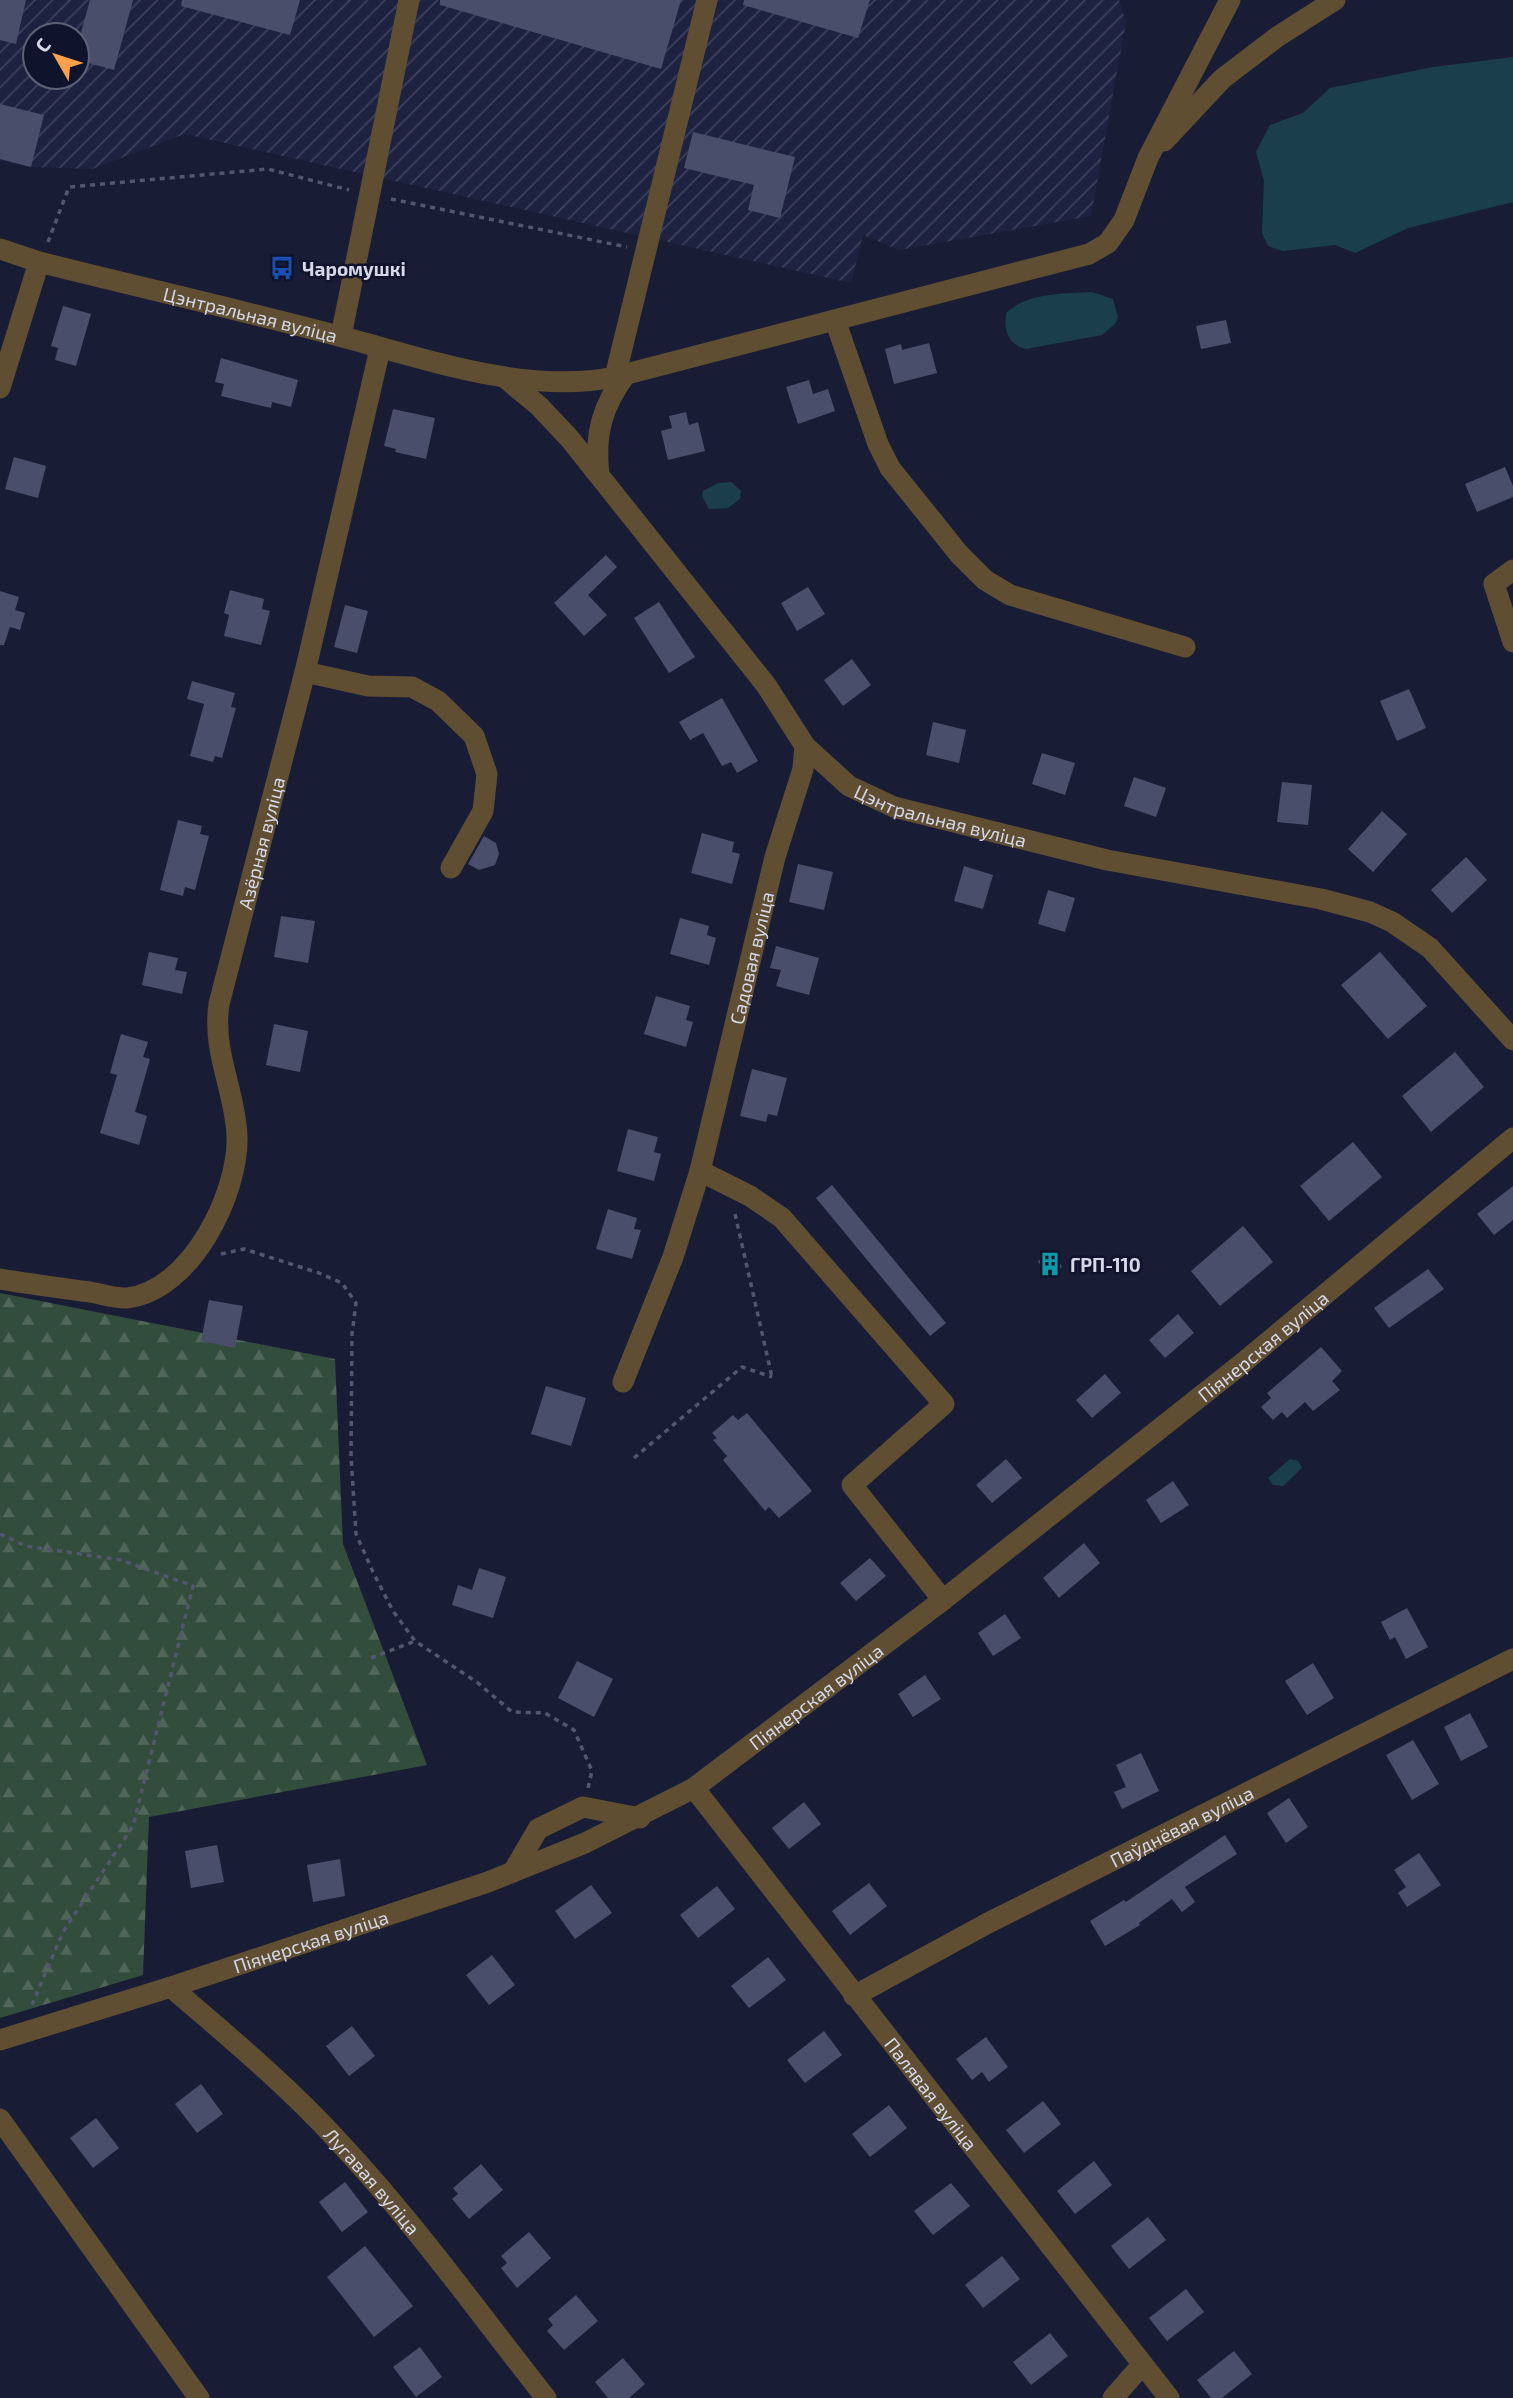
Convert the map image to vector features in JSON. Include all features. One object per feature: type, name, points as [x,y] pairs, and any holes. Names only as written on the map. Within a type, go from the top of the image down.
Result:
[{"type":"street","points":[[341,336],[409,0]]},
{"type":"street","points":[[599,475],[597,444],[602,415],[621,376],[646,251],[707,0]]},
{"type":"street","name":"Цэнтральная вуліца","points":[[0,249],[39,262],[341,336],[380,349],[502,375],[562,384],[621,376],[1089,254],[1108,243],[1124,220],[1148,158],[1230,0]]},
{"type":"street","points":[[1148,158],[1222,79],[1277,37],[1335,0]]},
{"type":"street","points":[[0,388],[39,262]]},
{"type":"street","points":[[835,320],[878,444],[890,468],[959,554],[985,580],[1010,595],[1185,647]]},
{"type":"street","name":"Азёрная вуліца","points":[[0,1279],[127,1298],[153,1289],[175,1275],[203,1242],[227,1192],[236,1156],[237,1134],[218,1048],[216,1025],[219,1004],[304,672],[380,349]]},
{"type":"street","name":"Цэнтральная вуліца","points":[[502,375],[546,412],[772,694],[805,746],[849,786],[894,807],[1107,859],[1321,899],[1370,912],[1392,922],[1430,948],[1513,1040]]},
{"type":"street","points":[[1513,570],[1494,584],[1513,642]]},
{"type":"street","points":[[304,672],[368,686],[412,687],[438,701],[474,736],[487,774],[483,811],[451,868]]},
{"type":"street","name":"Садовая вуліца","points":[[623,1382],[673,1257],[700,1171],[775,857],[803,769],[805,746]]},
{"type":"street","name":"Піянерская вуліца","points":[[9,2037],[171,1987],[513,1872],[640,1818],[694,1787],[943,1600],[1239,1366],[1513,1138]]},
{"type":"street","points":[[700,1171],[768,1208],[798,1234],[944,1404],[852,1485],[943,1600]]},
{"type":"street","name":"Паўднёвая вуліца","points":[[854,1996],[988,1923],[1513,1659]]},
{"type":"street","name":"Палявая вуліца","points":[[694,1787],[1169,2398]]},
{"type":"street","points":[[513,1872],[538,1829],[583,1807],[640,1818]]},
{"type":"street","name":"Лугавая вуліца","points":[[171,1987],[233,2040],[338,2140],[374,2181],[546,2398]]},
{"type":"street","points":[[0,2119],[199,2398]]},
{"type":"street","points":[[1113,2398],[1143,2365]]},
{"type":"path","points":[[39,262],[69,187],[268,169],[371,195],[646,251]]},
{"type":"path","points":[[634,1458],[742,1367],[772,1377],[736,1217],[724,1182]]},
{"type":"path","points":[[203,1242],[220,1254],[244,1249],[319,1273],[342,1283],[356,1303],[352,1335],[351,1456],[356,1534],[393,1611],[415,1641],[478,1683],[512,1712],[545,1713],[574,1730],[592,1771],[583,1807]]},
{"type":"path","points":[[0,1534],[26,1546],[121,1560],[193,1586],[133,1826],[63,1932],[9,2037]]},
{"type":"path","points":[[371,1658],[415,1641]]},
{"type":"shaded area","points":[[0,0],[1119,0],[1126,22],[1091,216],[899,250],[863,235],[851,283],[185,134],[92,169],[31,167],[0,160]]},
{"type":"shaded area","points":[[1513,57],[1513,202],[1408,228],[1355,253],[1335,245],[1283,251],[1268,246],[1262,233],[1264,181],[1256,152],[1270,125],[1303,113],[1330,88],[1433,67]]},
{"type":"shaded area","points":[[1092,292],[1113,299],[1118,317],[1115,324],[1102,335],[1026,349],[1015,344],[1008,335],[1005,324],[1007,312],[1016,305],[1047,295]]},
{"type":"shaded area","points":[[731,482],[741,491],[740,499],[728,508],[709,509],[702,496],[703,491],[718,483]]},
{"type":"shaded area","points":[[1290,1459],[1298,1461],[1302,1468],[1283,1486],[1273,1485],[1268,1478]]},
{"type":"green space","points":[[0,1293],[335,1359],[343,1544],[427,1765],[149,1817],[143,1975],[0,2018]]},
{"type":"building","points":[[0,0],[26,0],[16,44],[0,40]]},
{"type":"building","points":[[90,0],[133,0],[114,70],[91,64],[91,21],[84,21]]},
{"type":"building","points":[[182,0],[300,0],[290,35],[181,6]]},
{"type":"building","points":[[440,0],[681,0],[661,69],[440,5]]},
{"type":"building","points":[[744,0],[870,0],[858,38],[743,5]]},
{"type":"building","points":[[0,104],[44,115],[31,167],[0,159]]},
{"type":"building","points":[[693,132],[795,157],[780,218],[748,210],[754,185],[684,168]]},
{"type":"building","points":[[63,306],[91,314],[76,366],[55,360],[58,348],[51,346]]},
{"type":"building","points":[[1226,320],[1231,343],[1201,349],[1196,326]]},
{"type":"building","points":[[929,343],[937,373],[894,384],[885,349],[901,344],[902,350]]},
{"type":"building","points":[[221,358],[298,380],[291,407],[272,402],[271,408],[221,396],[224,384],[215,382]]},
{"type":"building","points":[[809,380],[813,394],[828,389],[835,411],[798,424],[786,387]]},
{"type":"building","points":[[393,409],[435,418],[426,459],[395,452],[396,449],[384,446]]},
{"type":"building","points":[[686,412],[689,425],[698,422],[705,451],[668,460],[661,431],[672,428],[669,416]]},
{"type":"building","points":[[14,457],[46,466],[38,498],[5,489]]},
{"type":"building","points":[[1505,467],[1513,486],[1513,497],[1477,512],[1465,484]]},
{"type":"building","points":[[606,555],[617,567],[588,595],[607,615],[584,636],[554,603]]},
{"type":"building","points":[[808,587],[825,614],[797,631],[781,603]]},
{"type":"building","points":[[230,590],[264,599],[262,609],[270,611],[261,645],[224,636],[229,615],[224,613]]},
{"type":"building","points":[[0,591],[19,597],[15,610],[25,613],[20,630],[10,627],[4,645],[0,645]]},
{"type":"building","points":[[659,602],[695,657],[669,673],[634,618]]},
{"type":"building","points":[[345,605],[368,611],[357,653],[334,647]]},
{"type":"building","points":[[852,659],[871,685],[843,706],[824,680]]},
{"type":"building","points":[[192,681],[235,693],[231,707],[236,708],[222,758],[215,756],[213,762],[190,756],[204,704],[187,699]]},
{"type":"building","points":[[1409,689],[1426,728],[1397,741],[1380,701]]},
{"type":"building","points":[[722,698],[758,761],[737,773],[731,762],[722,766],[703,733],[690,740],[679,722]]},
{"type":"building","points":[[933,722],[966,730],[959,763],[926,755]]},
{"type":"building","points":[[1042,753],[1075,763],[1065,795],[1032,784]]},
{"type":"building","points":[[1134,777],[1166,788],[1156,817],[1124,806]]},
{"type":"building","points":[[1282,782],[1312,785],[1308,825],[1277,822]]},
{"type":"building","points":[[1382,811],[1407,834],[1373,872],[1348,849]]},
{"type":"building","points":[[178,820],[202,826],[200,834],[209,836],[195,890],[185,887],[183,896],[160,890]]},
{"type":"building","points":[[702,833],[734,842],[732,852],[740,854],[732,884],[691,873]]},
{"type":"building","points":[[484,836],[496,843],[499,854],[495,865],[479,870],[468,864]]},
{"type":"building","points":[[1466,857],[1487,880],[1452,913],[1431,890]]},
{"type":"building","points":[[798,864],[833,872],[824,910],[789,902]]},
{"type":"building","points":[[964,866],[993,875],[983,909],[954,901]]},
{"type":"building","points":[[1048,890],[1075,898],[1065,932],[1038,924]]},
{"type":"building","points":[[281,916],[315,921],[308,963],[274,957]]},
{"type":"building","points":[[680,918],[709,926],[707,935],[716,938],[709,965],[670,954]]},
{"type":"building","points":[[776,946],[819,958],[809,995],[776,986],[781,970],[770,968]]},
{"type":"building","points":[[149,952],[178,958],[175,970],[187,972],[182,994],[142,985]]},
{"type":"building","points":[[1380,952],[1427,1006],[1388,1039],[1341,985]]},
{"type":"building","points":[[656,996],[690,1006],[686,1020],[693,1022],[686,1047],[644,1034]]},
{"type":"building","points":[[274,1024],[308,1031],[300,1072],[266,1065]]},
{"type":"building","points":[[121,1034],[148,1042],[143,1057],[150,1059],[135,1112],[147,1116],[139,1145],[100,1133],[117,1075],[110,1073]]},
{"type":"building","points":[[1455,1052],[1484,1087],[1431,1132],[1402,1096]]},
{"type":"building","points":[[752,1069],[787,1078],[777,1116],[768,1114],[766,1122],[740,1116]]},
{"type":"building","points":[[628,1129],[658,1137],[654,1152],[661,1154],[654,1181],[617,1171]]},
{"type":"building","points":[[1353,1142],[1382,1177],[1329,1221],[1300,1186]]},
{"type":"building","points":[[832,1185],[946,1323],[930,1336],[816,1198]]},
{"type":"building","points":[[1513,1186],[1513,1220],[1494,1235],[1477,1214]]},
{"type":"building","points":[[608,1209],[637,1218],[634,1229],[641,1230],[632,1259],[596,1249]]},
{"type":"building","points":[[1243,1226],[1273,1262],[1220,1306],[1191,1271]]},
{"type":"building","name":"ГРП-110","points":[[1054,1252],[1062,1267],[1046,1275],[1038,1261]]},
{"type":"building","points":[[1428,1269],[1444,1289],[1389,1328],[1374,1308]]},
{"type":"building","points":[[209,1300],[243,1306],[235,1348],[201,1341]]},
{"type":"building","points":[[1178,1314],[1194,1333],[1165,1358],[1149,1340]]},
{"type":"building","points":[[1321,1347],[1342,1371],[1332,1381],[1340,1390],[1313,1411],[1305,1402],[1287,1418],[1282,1412],[1273,1420],[1261,1407],[1271,1398],[1267,1393]]},
{"type":"building","points":[[1105,1374],[1121,1393],[1092,1418],[1076,1400]]},
{"type":"building","points":[[546,1386],[586,1398],[571,1446],[531,1434]]},
{"type":"building","points":[[747,1413],[812,1491],[779,1518],[769,1507],[765,1511],[723,1460],[727,1456],[713,1440],[717,1438],[712,1433],[733,1415],[738,1420]]},
{"type":"building","points":[[1006,1459],[1022,1478],[992,1503],[976,1485]]},
{"type":"building","points":[[1173,1481],[1189,1505],[1161,1523],[1146,1500]]},
{"type":"building","points":[[1084,1543],[1100,1563],[1059,1598],[1043,1578]]},
{"type":"building","points":[[870,1558],[886,1576],[856,1601],[840,1583]]},
{"type":"building","points":[[479,1568],[506,1577],[493,1618],[452,1605],[458,1585],[472,1590]]},
{"type":"building","points":[[1407,1608],[1428,1647],[1406,1659],[1395,1637],[1390,1640],[1381,1622]]},
{"type":"building","points":[[1005,1614],[1021,1638],[993,1656],[978,1633]]},
{"type":"building","points":[[577,1661],[613,1679],[594,1717],[558,1698]]},
{"type":"building","points":[[1313,1663],[1334,1698],[1307,1715],[1285,1681]]},
{"type":"building","points":[[925,1675],[941,1699],[913,1717],[898,1694]]},
{"type":"building","points":[[1470,1713],[1488,1747],[1461,1761],[1444,1727]]},
{"type":"building","points":[[1413,1740],[1439,1784],[1412,1800],[1386,1755]]},
{"type":"building","points":[[1141,1753],[1159,1791],[1122,1809],[1114,1792],[1126,1787],[1116,1765]]},
{"type":"building","points":[[1289,1798],[1308,1827],[1286,1843],[1267,1813]]},
{"type":"building","points":[[804,1802],[821,1824],[789,1849],[772,1828]]},
{"type":"building","points":[[1225,1835],[1237,1854],[1185,1887],[1195,1902],[1182,1912],[1172,1899],[1139,1923],[1140,1925],[1105,1946],[1090,1921],[1124,1900],[1126,1902]]},
{"type":"building","points":[[217,1845],[224,1882],[191,1888],[185,1851]]},
{"type":"building","points":[[1419,1853],[1441,1885],[1407,1907],[1398,1893],[1406,1887],[1394,1870]]},
{"type":"building","points":[[340,1859],[345,1896],[313,1902],[307,1865]]},
{"type":"building","points":[[869,1883],[887,1906],[850,1935],[832,1911]]},
{"type":"building","points":[[591,1885],[612,1913],[575,1939],[555,1911]]},
{"type":"building","points":[[717,1886],[735,1909],[698,1938],[680,1915]]},
{"type":"building","points":[[492,1955],[515,1985],[489,2005],[466,1975]]},
{"type":"building","points":[[768,1957],[786,1980],[749,2008],[731,1986]]},
{"type":"building","points":[[352,2026],[375,2056],[349,2076],[326,2046]]},
{"type":"building","points":[[824,2031],[842,2055],[805,2083],[787,2060]]},
{"type":"building","points":[[986,2037],[1008,2067],[989,2082],[982,2072],[972,2080],[956,2059]]},
{"type":"building","points":[[201,2084],[223,2114],[197,2133],[175,2104]]},
{"type":"building","points":[[1043,2101],[1061,2124],[1024,2153],[1006,2130]]},
{"type":"building","points":[[889,2105],[907,2128],[870,2157],[852,2134]]},
{"type":"building","points":[[96,2118],[119,2148],[93,2168],[70,2138]]},
{"type":"building","points":[[1094,2161],[1112,2185],[1075,2214],[1057,2191]]},
{"type":"building","points":[[481,2164],[503,2190],[469,2219],[452,2199],[458,2194],[453,2188]]},
{"type":"building","points":[[345,2182],[368,2212],[342,2232],[319,2202]]},
{"type":"building","points":[[951,2183],[970,2206],[933,2235],[914,2211]]},
{"type":"building","points":[[1148,2217],[1166,2240],[1129,2269],[1111,2246]]},
{"type":"building","points":[[529,2232],[551,2258],[517,2288],[501,2268],[507,2263],[501,2256]]},
{"type":"building","points":[[365,2246],[413,2306],[374,2337],[327,2277]]},
{"type":"building","points":[[1002,2256],[1020,2279],[983,2308],[965,2285]]},
{"type":"building","points":[[1186,2289],[1204,2312],[1167,2341],[1149,2318]]},
{"type":"building","points":[[576,2295],[598,2321],[564,2350],[547,2331],[553,2325],[548,2319]]},
{"type":"building","points":[[1050,2333],[1068,2356],[1031,2385],[1013,2362]]},
{"type":"building","points":[[420,2347],[442,2377],[416,2397],[393,2367]]},
{"type":"building","points":[[1234,2351],[1252,2374],[1222,2398],[1211,2398],[1197,2380]]},
{"type":"building","points":[[623,2358],[645,2384],[629,2398],[608,2398],[595,2382]]},
{"type":"place","name":"Чаромушкі","points":[[282,268]]},
{"type":"place","name":"ГРП-110","points":[[1050,1264]]}]
